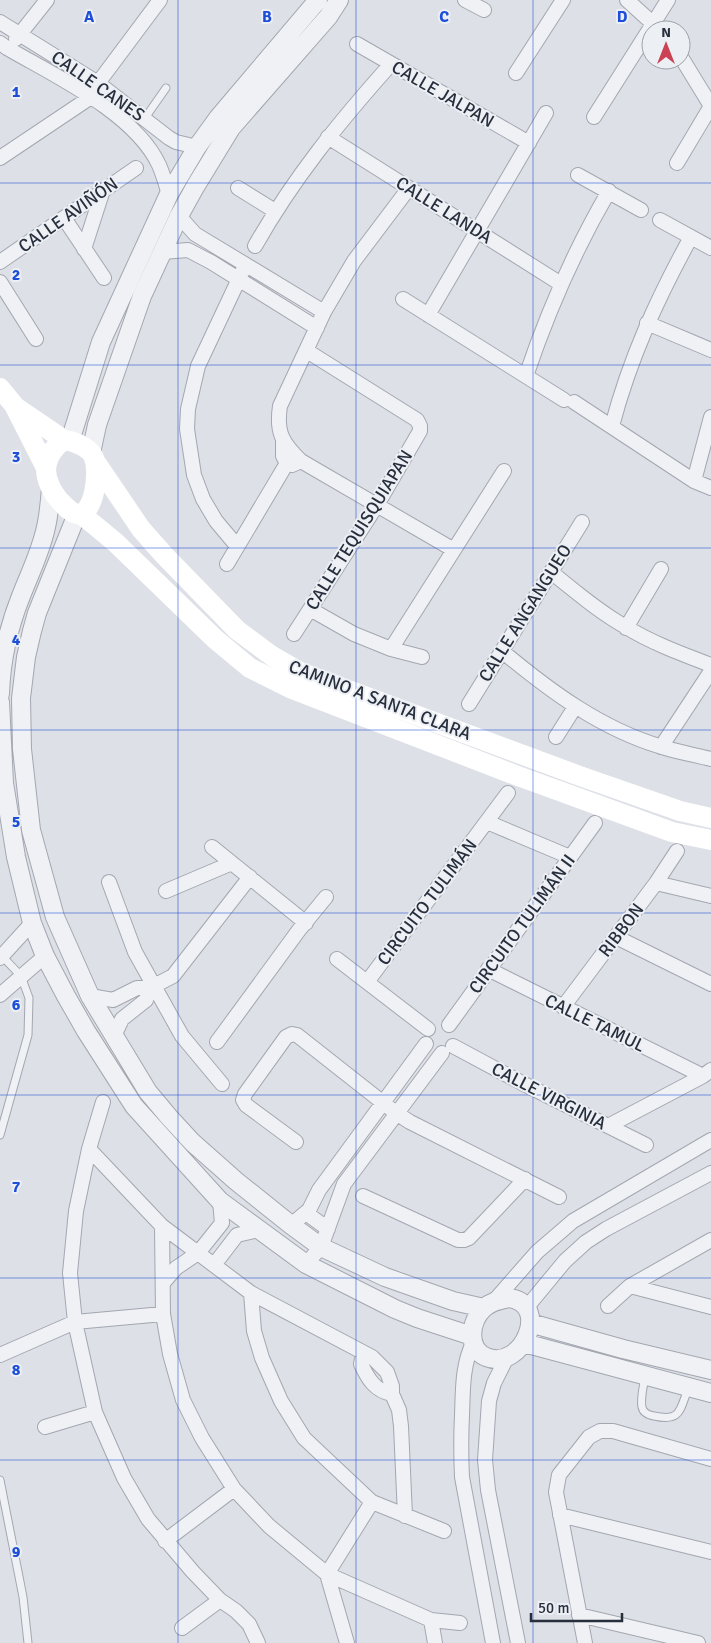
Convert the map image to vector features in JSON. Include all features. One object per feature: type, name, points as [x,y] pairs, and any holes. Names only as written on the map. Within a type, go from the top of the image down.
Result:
[{"type":"main road","points":[[0,388],[14,405],[46,468],[51,488],[66,507],[79,514],[86,511],[93,497],[96,484],[93,457],[14,405]]},
{"type":"main road","points":[[46,468],[50,454],[56,445],[67,440]]},
{"type":"main road","name":"CAMINO A SANTA CLARA","points":[[93,457],[141,529],[164,555],[237,630],[272,656],[300,672],[680,811],[711,818]]},
{"type":"main road","name":"CAMINO A SANTA CLARA","points":[[79,514],[116,542],[215,639],[250,668],[292,689],[518,776],[672,832],[711,840]]},
{"type":"street","points":[[2,48],[21,34],[47,0]]},
{"type":"street","points":[[0,158],[91,96],[98,83],[160,0]]},
{"type":"street","points":[[93,457],[97,425],[140,302],[179,216],[212,155],[224,123],[318,0]]},
{"type":"street","points":[[67,440],[101,342],[122,294],[169,194],[197,147],[224,123],[328,17],[339,0]]},
{"type":"street","points":[[465,0],[484,10]]},
{"type":"street","points":[[516,73],[563,0]]},
{"type":"street","points":[[627,0],[649,20]]},
{"type":"street","points":[[660,20],[668,0]]},
{"type":"street","name":"CALLE CANES","points":[[0,22],[98,83],[176,142],[197,147]]},
{"type":"street","name":"CALLE JALPAN","points":[[356,44],[529,143]]},
{"type":"street","name":"CALLE CANES","points":[[2,48],[91,96],[126,124],[143,142],[159,165],[169,194]]},
{"type":"street","points":[[594,117],[641,50]]},
{"type":"street","points":[[255,246],[275,211],[328,137],[391,64]]},
{"type":"street","points":[[677,163],[711,106],[689,70]]},
{"type":"street","points":[[428,315],[546,113]]},
{"type":"street","name":"CALLE LANDA","points":[[328,137],[560,284]]},
{"type":"street","name":"CALLE AVIÑÓN","points":[[0,262],[136,168]]},
{"type":"street","points":[[578,175],[641,210]]},
{"type":"street","points":[[238,188],[275,211]]},
{"type":"street","points":[[409,188],[354,261],[324,312],[280,406],[278,430],[283,440],[301,461],[454,550]]},
{"type":"street","points":[[84,249],[103,190]]},
{"type":"street","points":[[526,376],[560,284],[585,233],[609,192]]},
{"type":"street","points":[[179,216],[195,234],[245,266],[324,312]]},
{"type":"street","points":[[64,218],[104,278]]},
{"type":"street","points":[[660,220],[711,248]]},
{"type":"street","points":[[188,250],[195,234]]},
{"type":"street","points":[[612,426],[621,392],[647,323],[691,237]]},
{"type":"street","points":[[162,252],[188,250],[317,328]]},
{"type":"street","points":[[238,546],[216,520],[203,499],[194,475],[187,429],[188,409],[198,366],[245,266]]},
{"type":"street","points":[[0,282],[36,339]]},
{"type":"street","points":[[122,294],[140,302]]},
{"type":"street","points":[[403,299],[526,376],[612,426],[694,481],[711,488]]},
{"type":"street","points":[[647,323],[711,350]]},
{"type":"street","points":[[107,329],[128,338]]},
{"type":"street","name":"CALLE TEQUISQUIAPAN","points":[[294,634],[377,505],[420,431],[417,420],[306,351]]},
{"type":"street","points":[[694,481],[711,416]]},
{"type":"street","points":[[283,440],[283,456],[287,463]]},
{"type":"street","points":[[287,463],[292,464],[301,461]]},
{"type":"street","points":[[227,564],[287,463]]},
{"type":"street","points":[[392,649],[504,471]]},
{"type":"street","points":[[0,694],[1,672],[12,625],[38,556],[46,526],[51,488]]},
{"type":"street","points":[[0,702],[4,783],[16,858],[32,923],[45,956],[86,1031],[134,1106],[220,1202],[306,1264],[375,1300],[472,1339],[476,1349],[487,1357],[499,1359],[515,1352],[524,1343],[529,1332],[528,1315],[518,1300],[509,1298],[489,1305],[428,1292],[385,1277],[321,1247],[236,1181],[192,1142],[148,1092],[90,996],[55,917],[31,830],[22,749],[21,698],[26,657],[32,631],[45,594],[79,514]]},
{"type":"street","name":"CALLE ANGANGUEO","points":[[469,704],[582,522]]},
{"type":"street","points":[[626,628],[662,569]]},
{"type":"street","points":[[551,572],[626,628],[663,646],[711,665]]},
{"type":"street","points":[[25,588],[45,594]]},
{"type":"street","points":[[310,609],[354,634],[392,649],[422,657]]},
{"type":"street","points":[[12,625],[32,631]]},
{"type":"street","points":[[502,651],[549,689],[575,707],[606,724],[661,747],[711,759]]},
{"type":"street","points":[[661,747],[711,671]]},
{"type":"street","points":[[556,737],[575,707]]},
{"type":"street","name":"CIRCUITO TULIMÁN","points":[[367,982],[508,793]]},
{"type":"street","name":"CIRCUITO TULIMÁN","points":[[487,822],[570,857]]},
{"type":"street","name":"CIRCUITO TULIMÁN II","points":[[449,1025],[595,822]]},
{"type":"street","points":[[212,847],[306,923]]},
{"type":"street","name":"RIBBON","points":[[563,1007],[656,883],[677,851]]},
{"type":"street","points":[[166,891],[232,863]]},
{"type":"street","points":[[90,996],[113,1000],[137,988],[152,987],[173,976],[250,877]]},
{"type":"street","points":[[110,882],[135,952],[152,987],[182,1036],[222,1084]]},
{"type":"street","points":[[656,883],[711,896]]},
{"type":"street","points":[[217,1042],[326,897]]},
{"type":"street","points":[[1,957],[32,923]]},
{"type":"street","points":[[616,937],[711,984]]},
{"type":"street","points":[[0,995],[45,956]]},
{"type":"street","name":"CIRCUITO TULIMÁN","points":[[337,959],[428,1030]]},
{"type":"street","name":"CALLE TAMUL","points":[[488,969],[563,1007],[707,1073]]},
{"type":"street","points":[[114,1036],[122,1019],[146,1000],[152,987]]},
{"type":"street","points":[[113,1000],[122,1019]]},
{"type":"street","points":[[306,1264],[321,1247],[344,1184],[396,1114],[456,1041],[455,1032],[449,1025],[439,1022],[430,1026],[425,1034],[426,1044],[432,1051],[447,1050]]},
{"type":"street","points":[[296,1142],[246,1105],[243,1100],[245,1094],[286,1037],[292,1034],[297,1035],[396,1114],[559,1197]]},
{"type":"street","points":[[292,1225],[312,1205],[319,1190],[426,1044]]},
{"type":"street","name":"CALLE VIRGINIA","points":[[447,1050],[646,1145]]},
{"type":"street","points":[[608,1126],[707,1073]]},
{"type":"street","points":[[103,1102],[89,1149],[76,1211],[70,1273],[74,1322],[95,1412],[124,1478],[148,1519],[165,1541],[220,1600],[236,1611],[249,1624],[258,1643]]},
{"type":"street","points":[[493,1643],[462,1476],[461,1439],[464,1368],[472,1339],[474,1323],[537,1252],[573,1220],[711,1140]]},
{"type":"street","points":[[89,1149],[162,1226],[251,1293],[363,1354],[361,1364],[374,1386],[382,1392],[392,1394],[399,1410],[405,1516]]},
{"type":"street","points":[[332,1173],[344,1184]]},
{"type":"street","points":[[528,1315],[565,1261],[586,1242],[606,1229],[711,1173]]},
{"type":"street","points":[[363,1196],[458,1240],[464,1240],[469,1238],[525,1179]]},
{"type":"street","points":[[163,1283],[176,1268],[198,1253],[222,1223],[220,1202]]},
{"type":"street","points":[[306,1213],[328,1229]]},
{"type":"street","points":[[222,1223],[237,1235]]},
{"type":"street","points":[[162,1226],[163,1314],[170,1354],[183,1400],[202,1438],[234,1489],[270,1526],[327,1574],[431,1620],[460,1623]]},
{"type":"street","points":[[214,1265],[237,1235],[258,1230]]},
{"type":"street","points":[[608,1306],[630,1286],[711,1240]]},
{"type":"street","points":[[375,1300],[385,1277]]},
{"type":"street","points":[[630,1286],[711,1307]]},
{"type":"street","points":[[416,1318],[428,1292]]},
{"type":"street","points":[[251,1293],[254,1331],[262,1358],[281,1401],[304,1438],[372,1502],[444,1531]]},
{"type":"street","points":[[0,1354],[74,1322],[163,1314]]},
{"type":"street","points":[[528,1315],[623,1349],[711,1370]]},
{"type":"street","points":[[524,1343],[711,1392]]},
{"type":"street","points":[[619,1369],[623,1349]]},
{"type":"street","points":[[508,1356],[494,1383],[489,1401],[485,1460],[488,1490],[518,1643]]},
{"type":"street","points":[[45,1427],[95,1412]]},
{"type":"street","points":[[585,1643],[556,1492],[559,1475],[589,1437],[600,1431],[613,1431],[711,1459]]},
{"type":"street","points":[[165,1541],[234,1489]]},
{"type":"street","points":[[346,1643],[327,1574],[372,1502]]},
{"type":"street","points":[[560,1515],[711,1552]]},
{"type":"street","points":[[182,1628],[220,1600]]},
{"type":"street","points":[[580,1615],[698,1643]]},
{"type":"street","points":[[431,1620],[435,1643]]},
{"type":"lane","points":[[145,118],[166,88]]},
{"type":"lane","points":[[0,1135],[28,1035],[29,998],[21,976],[1,957]]},
{"type":"lane","points":[[645,1376],[641,1404],[643,1410],[648,1414],[667,1419],[674,1418],[678,1414],[689,1387]]},
{"type":"lane","points":[[0,1480],[23,1597],[28,1643]]}]
